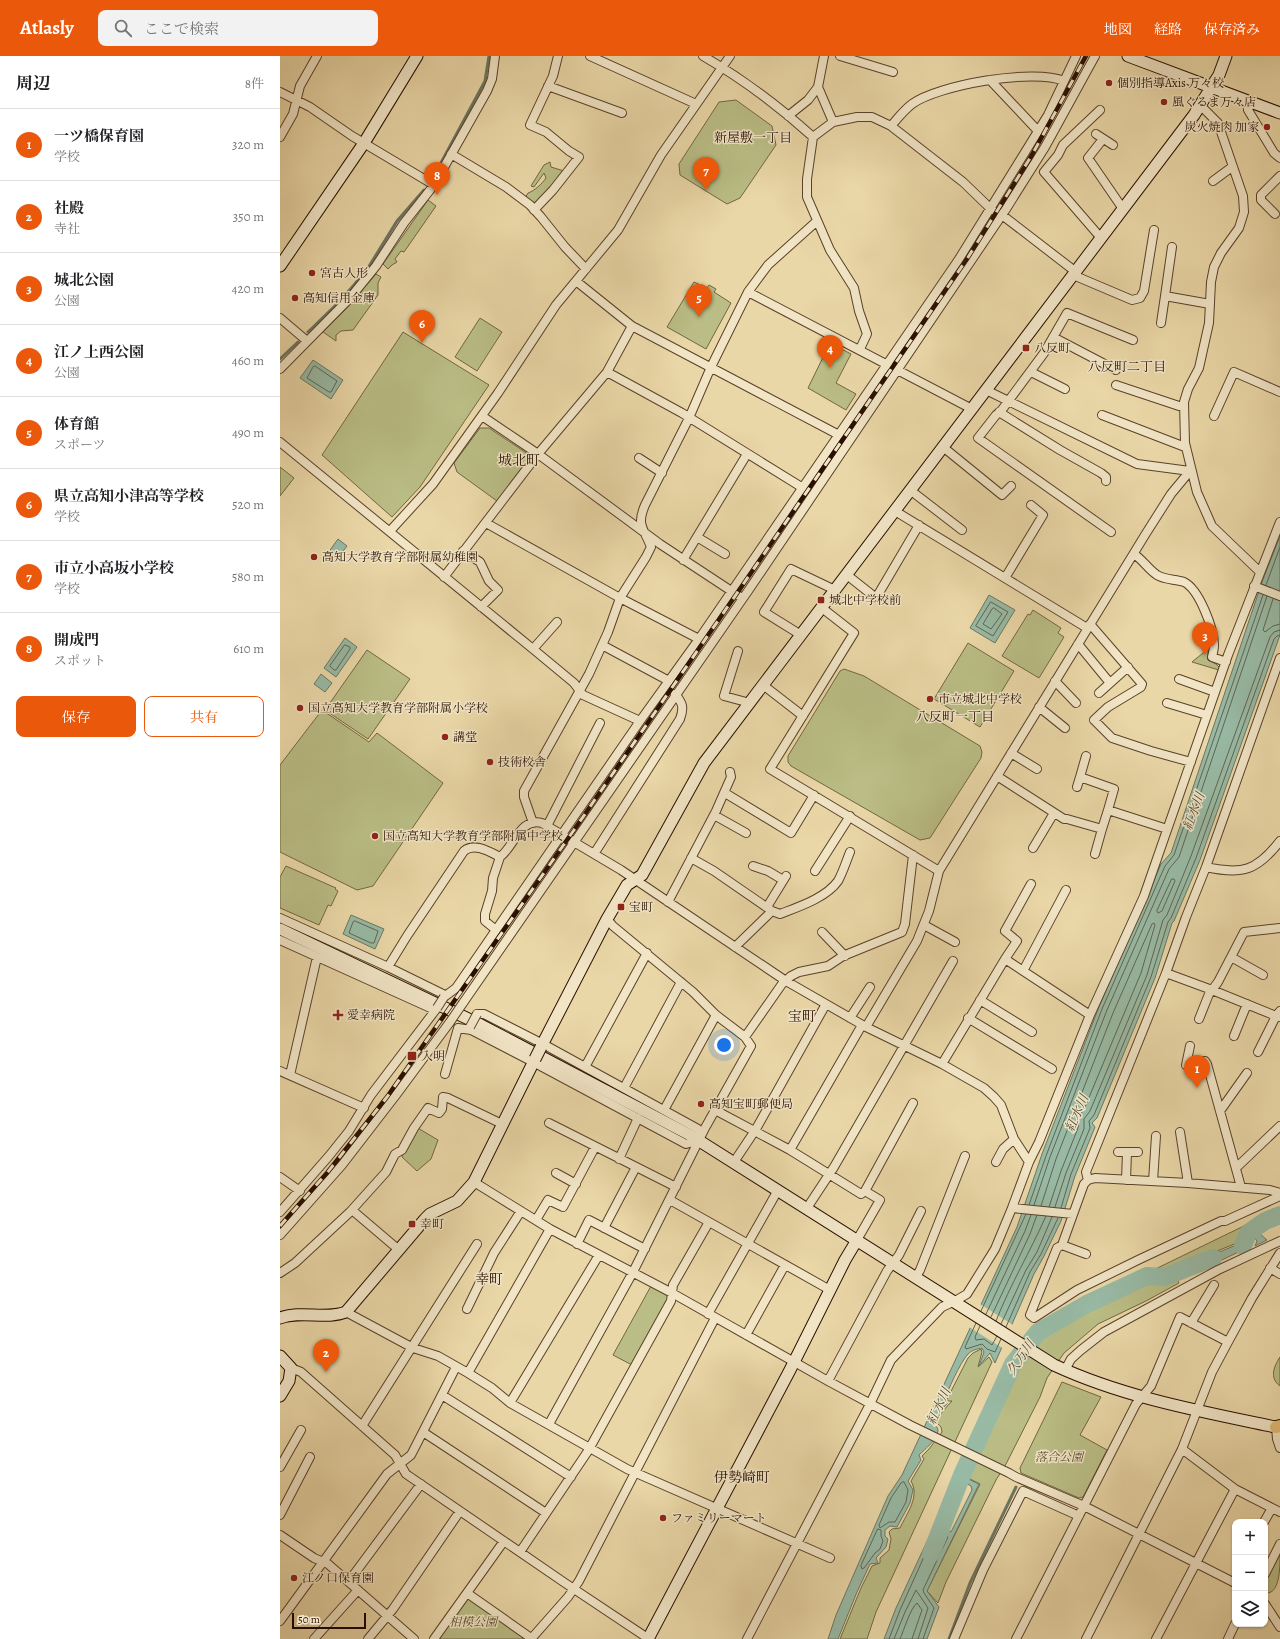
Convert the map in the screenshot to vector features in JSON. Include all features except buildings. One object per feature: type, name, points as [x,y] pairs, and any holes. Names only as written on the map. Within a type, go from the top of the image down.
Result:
[{"type":"street","points":[[280,137],[293,114],[300,86],[318,56]]},
{"type":"street","points":[[280,266],[364,143],[417,56]]},
{"type":"street","points":[[280,369],[360,287],[404,224],[434,185],[487,91],[492,79],[496,56]]},
{"type":"street","points":[[534,210],[553,190],[579,157],[569,151],[546,132],[530,125],[548,86],[558,56]]},
{"type":"street","points":[[590,56],[696,104]]},
{"type":"street","points":[[704,56],[723,67],[788,116],[813,137]]},
{"type":"street","points":[[390,532],[433,484],[482,416],[556,305],[618,230],[661,154],[730,56]]},
{"type":"street","points":[[788,116],[808,100],[818,87],[824,56]]},
{"type":"street","points":[[840,56],[892,72]]},
{"type":"street","points":[[280,1212],[300,1191],[349,1131],[444,996],[456,988],[803,488],[886,364],[959,259],[1048,114],[1076,56]]},
{"type":"street","points":[[280,1235],[342,1165],[450,1022],[898,370],[1002,215],[1048,141],[1095,56]]},
{"type":"street","points":[[1128,56],[1280,113]]},
{"type":"street","points":[[280,1318],[310,1314],[340,1314],[346,1312],[425,1218],[457,1201],[474,1182],[534,1060],[607,919],[627,885],[642,875],[704,763],[1200,105],[1212,88],[1226,56]]},
{"type":"street","points":[[890,126],[912,104],[945,89],[1005,77],[1048,77],[1064,81]]},
{"type":"street","points":[[990,80],[1038,131]]},
{"type":"street","points":[[548,86],[622,114]]},
{"type":"street","points":[[818,87],[834,122]]},
{"type":"street","points":[[280,92],[310,107],[352,136],[434,185]]},
{"type":"street","points":[[1251,102],[1248,110],[1274,153],[1280,158]]},
{"type":"street","points":[[1200,105],[1218,123],[1243,196],[1244,216],[1239,228],[1221,254],[1214,268],[1211,282],[1209,323],[1199,368],[1188,389],[1184,406],[1185,447],[1190,471],[1197,492],[1212,526],[1260,572]]},
{"type":"street","points":[[1100,110],[1063,145],[1044,172],[1101,238]]},
{"type":"street","points":[[860,349],[867,334],[858,311],[854,288],[830,250],[807,197],[813,137],[834,122],[861,117],[872,117],[890,126],[963,182],[990,209],[1002,215],[1074,274],[1132,300],[1140,298],[1144,291],[1154,230]]},
{"type":"street","points":[[1096,134],[1113,145]]},
{"type":"street","points":[[1104,139],[1088,158],[1123,209]]},
{"type":"street","points":[[451,154],[506,187],[534,210],[565,247],[586,269]]},
{"type":"street","points":[[1214,181],[1232,167]]},
{"type":"street","points":[[1275,214],[1261,200],[1261,195],[1280,176]]},
{"type":"street","points":[[533,823],[524,797],[524,791],[580,691],[602,645],[620,598],[646,558],[650,547],[641,525],[640,517],[689,418],[711,367],[748,292],[768,265],[817,221]]},
{"type":"street","points":[[1161,324],[1172,247]]},
{"type":"street","points":[[576,281],[632,326],[839,435]]},
{"type":"street","points":[[748,292],[860,349],[972,409]]},
{"type":"street","points":[[1165,296],[1210,304]]},
{"type":"street","points":[[1111,532],[978,438],[1031,372],[1044,353],[1067,313],[1132,340]]},
{"type":"street","points":[[280,318],[307,341]]},
{"type":"street","points":[[444,577],[538,454],[607,372],[632,326]]},
{"type":"street","points":[[1053,337],[1116,370]]},
{"type":"street","points":[[607,372],[689,418],[803,488]]},
{"type":"street","points":[[1031,372],[1065,389]]},
{"type":"street","points":[[1214,416],[1234,372],[1280,392]]},
{"type":"street","points":[[1116,385],[1179,406],[1184,406]]},
{"type":"street","points":[[986,390],[1137,464],[1190,471]]},
{"type":"street","points":[[999,412],[1060,450],[1101,473],[1106,477],[1106,481]]},
{"type":"street","points":[[482,416],[538,454],[611,507],[644,534],[742,598]]},
{"type":"street","points":[[1102,416],[1185,447]]},
{"type":"street","points":[[280,442],[574,683],[583,695],[640,721]]},
{"type":"street","points":[[943,446],[1002,495],[1011,486]]},
{"type":"street","points":[[684,560],[747,454]]},
{"type":"street","points":[[639,458],[662,472]]},
{"type":"street","points":[[790,1150],[864,1026],[917,942],[929,911],[939,871],[1171,494],[1190,471]]},
{"type":"street","points":[[910,490],[962,530]]},
{"type":"street","points":[[1005,578],[1043,515],[1032,505]]},
{"type":"street","points":[[895,511],[1005,578],[1089,626],[1142,684],[1141,687],[1108,707],[1094,720],[1112,738],[1191,762]]},
{"type":"street","points":[[746,1639],[870,1404],[891,1360],[942,1307],[967,1294],[995,1249],[1029,1162],[1039,1142],[1090,1015],[1144,896],[1215,692],[1257,587],[1260,572],[1280,522]]},
{"type":"street","points":[[486,523],[620,598],[699,639]]},
{"type":"street","points":[[847,575],[876,598],[919,525]]},
{"type":"street","points":[[697,537],[725,554]]},
{"type":"street","points":[[463,551],[480,562],[489,581],[498,590],[481,607]]},
{"type":"street","points":[[1134,554],[1142,559],[1157,575],[1184,583],[1198,596],[1211,627],[1214,644],[1212,657],[1226,662]]},
{"type":"street","points":[[801,635],[764,612],[791,569],[835,590]]},
{"type":"street","points":[[1257,587],[1280,596]]},
{"type":"street","points":[[822,608],[854,633],[770,769],[939,871]]},
{"type":"street","points":[[533,649],[557,622]]},
{"type":"street","points":[[1078,644],[1110,683]]},
{"type":"street","points":[[602,645],[670,681]]},
{"type":"street","points":[[738,652],[724,696],[750,703]]},
{"type":"street","points":[[1088,1180],[1086,1172],[1166,973],[1206,867],[1280,658]]},
{"type":"street","points":[[1099,692],[1128,667]]},
{"type":"street","points":[[1179,679],[1215,692]]},
{"type":"street","points":[[1055,681],[1076,703]]},
{"type":"street","points":[[764,685],[803,716]]},
{"type":"street","points":[[594,854],[680,719],[683,706],[675,694]]},
{"type":"street","points":[[1168,703],[1207,715]]},
{"type":"street","points":[[1039,707],[1065,728]]},
{"type":"street","points":[[547,826],[600,723]]},
{"type":"street","points":[[1011,753],[1037,769]]},
{"type":"street","points":[[1077,787],[1086,756]]},
{"type":"street","points":[[668,902],[714,814],[724,793],[730,777],[730,772]]},
{"type":"street","points":[[997,776],[1064,819],[1067,818],[1102,829]]},
{"type":"street","points":[[1080,777],[1114,789],[1095,854]]},
{"type":"street","points":[[724,793],[791,833],[814,795]]},
{"type":"street","points":[[1108,810],[1167,828]]},
{"type":"street","points":[[1033,848],[1054,813]]},
{"type":"street","points":[[714,814],[746,833]]},
{"type":"street","points":[[814,871],[850,816]]},
{"type":"street","points":[[496,930],[485,921],[485,916],[492,891],[492,878],[500,857],[524,827],[538,822],[636,880],[786,981],[864,1026],[942,1064],[974,1082],[994,1097],[1001,1105],[1014,1139],[1029,1162]]},
{"type":"street","points":[[1206,867],[1241,871],[1257,865],[1269,855],[1280,841]]},
{"type":"street","points":[[388,967],[464,851],[470,847],[474,847],[500,857]]},
{"type":"street","points":[[691,858],[714,871],[769,909],[777,914],[780,914],[799,907],[820,896],[838,880],[850,852]]},
{"type":"street","points":[[745,1037],[782,984],[796,973],[828,966],[845,956],[902,932],[905,924],[913,855]]},
{"type":"street","points":[[735,947],[769,909],[785,878],[753,866]]},
{"type":"street","points":[[942,1064],[968,1018],[1016,941],[1005,931],[1031,884]]},
{"type":"street","points":[[1023,971],[1066,890]]},
{"type":"street","points":[[280,918],[388,967],[444,996]]},
{"type":"street","points":[[549,1424],[633,1272],[715,1110],[751,1046],[745,1037],[716,1015],[693,992],[607,919]]},
{"type":"street","points":[[924,925],[955,942]]},
{"type":"street","points":[[1199,1019],[1212,990],[1218,982],[1244,932],[1280,928]]},
{"type":"street","points":[[280,929],[460,1014],[700,1140],[955,1301],[974,1315],[1064,1370],[1093,1382],[1142,1396],[1279,1428],[1277,1439],[1280,1448]]},
{"type":"street","points":[[822,932],[845,956]]},
{"type":"street","points":[[280,940],[436,1009]]},
{"type":"street","points":[[585,1067],[647,953]]},
{"type":"street","points":[[290,1075],[317,957]]},
{"type":"street","points":[[1231,957],[1263,975]]},
{"type":"street","points":[[1005,959],[1090,1015]]},
{"type":"street","points":[[807,1208],[834,1167],[953,962]]},
{"type":"street","points":[[1166,973],[1279,1015],[1258,1052]]},
{"type":"street","points":[[624,1088],[681,982]]},
{"type":"street","points":[[850,1018],[870,987]]},
{"type":"street","points":[[980,1000],[1032,1032]]},
{"type":"street","points":[[734,1162],[754,1131],[826,1004]]},
{"type":"street","points":[[1234,1036],[1247,1004]]},
{"type":"street","points":[[471,1028],[477,1014],[484,1014],[698,1128],[700,1140]]},
{"type":"street","points":[[664,1110],[716,1015]]},
{"type":"street","points":[[968,1018],[1052,1069]]},
{"type":"street","points":[[445,1074],[458,1028],[471,1028],[534,1060],[686,1144],[700,1140]]},
{"type":"street","points":[[1190,1046],[1186,1065],[1205,1061],[1208,1064],[1241,1187]]},
{"type":"street","points":[[280,1071],[364,1108]]},
{"type":"street","points":[[1220,1111],[1246,1073]]},
{"type":"street","points":[[280,1273],[295,1263],[352,1210],[386,1172],[395,1154],[402,1150],[414,1128],[428,1108],[439,1113],[442,1109],[443,1098],[448,1098],[502,1124]]},
{"type":"street","points":[[715,1110],[790,1150],[862,1194],[913,1103]]},
{"type":"street","points":[[619,1159],[638,1118]]},
{"type":"street","points":[[548,1123],[676,1188]]},
{"type":"street","points":[[1236,1168],[1280,1126]]},
{"type":"street","points":[[1180,1132],[1188,1183]]},
{"type":"street","points":[[1153,1181],[1156,1136]]},
{"type":"street","points":[[996,1162],[1003,1149],[1014,1139]]},
{"type":"street","points":[[536,1220],[548,1200],[563,1207],[595,1147]]},
{"type":"street","points":[[1118,1152],[1138,1152]]},
{"type":"street","points":[[1126,1180],[1128,1152]]},
{"type":"street","points":[[916,1277],[965,1156]]},
{"type":"street","points":[[604,1228],[636,1167]]},
{"type":"street","points":[[556,1173],[576,1184]]},
{"type":"street","points":[[280,1177],[300,1191]]},
{"type":"street","points":[[1280,1193],[1241,1187],[1188,1183],[1095,1178],[1088,1180],[1084,1184],[1070,1213],[1062,1245],[1058,1248],[1030,1314],[1034,1318],[1062,1299],[1105,1276],[1221,1221],[1225,1221],[1280,1196]]},
{"type":"street","points":[[474,1182],[550,1229],[672,1293],[870,1404],[1016,1477],[1084,1506],[1232,1581]]},
{"type":"street","points":[[467,1593],[531,1639],[574,1589],[748,1244],[778,1190]]},
{"type":"street","points":[[280,1356],[291,1368],[301,1372],[395,1455],[406,1474],[649,1639],[830,1290],[880,1200],[865,1191]]},
{"type":"street","points":[[670,1200],[830,1290]]},
{"type":"street","points":[[1012,1208],[1070,1213]]},
{"type":"street","points":[[352,1210],[399,1250]]},
{"type":"street","points":[[467,1309],[494,1253],[520,1211]]},
{"type":"street","points":[[828,1381],[892,1262],[899,1254],[921,1211]]},
{"type":"street","points":[[577,1244],[589,1220],[645,1248]]},
{"type":"street","points":[[520,1552],[590,1447],[671,1302],[673,1286],[709,1222]]},
{"type":"street","points":[[468,1373],[550,1229]]},
{"type":"street","points":[[1064,1370],[1081,1350],[1104,1332],[1218,1270],[1280,1241]]},
{"type":"street","points":[[362,1426],[413,1348],[477,1244]]},
{"type":"street","points":[[1062,1245],[1086,1254]]},
{"type":"street","points":[[1086,1639],[1182,1449],[1212,1372],[1270,1268],[1280,1253]]},
{"type":"street","points":[[510,1403],[599,1255]]},
{"type":"street","points":[[746,1335],[785,1265]]},
{"type":"street","points":[[1270,1268],[1280,1274]]},
{"type":"street","points":[[1191,1323],[1214,1285]]},
{"type":"street","points":[[346,1312],[413,1348],[438,1356],[492,1388],[510,1403],[634,1472],[830,1558]]},
{"type":"street","points":[[1016,1639],[1136,1404],[1151,1386],[1180,1317],[1228,1342]]},
{"type":"street","points":[[280,1621],[387,1474],[411,1455],[456,1366]]},
{"type":"street","points":[[280,1396],[289,1381],[291,1368]]},
{"type":"street","points":[[442,1395],[571,1477]]},
{"type":"street","points":[[280,1467],[301,1430]]},
{"type":"street","points":[[423,1432],[546,1514]]},
{"type":"street","points":[[1182,1449],[1235,1489],[1280,1512]]},
{"type":"street","points":[[280,1515],[310,1458]]},
{"type":"street","points":[[349,1581],[420,1484]]},
{"type":"street","points":[[1156,1639],[1235,1489]]},
{"type":"street","points":[[954,1639],[983,1570],[1023,1491],[1079,1516]]},
{"type":"street","points":[[1266,1519],[1272,1508]]},
{"type":"street","points":[[368,1639],[388,1616],[460,1511]]},
{"type":"street","points":[[280,1535],[314,1558],[328,1564],[414,1639]]},
{"type":"street","points":[[434,1639],[504,1541]]},
{"type":"street","points":[[1268,1568],[1280,1544]]},
{"type":"street","points":[[314,1639],[358,1590]]},
{"type":"street","points":[[1268,1609],[1280,1627]]},
{"type":"street","points":[[1228,1639],[1234,1627]]},
{"type":"green space","points":[[736,100],[772,126],[776,145],[740,198],[727,204],[680,175],[679,164],[719,102]]},
{"type":"green space","points":[[550,162],[551,167],[564,171],[535,207],[525,198],[528,193],[538,187],[546,178],[544,173],[534,187],[531,186],[544,165]]},
{"type":"green space","points":[[428,200],[436,206],[404,252],[401,251],[395,259],[397,262],[388,269],[383,264]]},
{"type":"green space","points":[[376,274],[381,277],[378,283],[378,295],[353,330],[341,331],[336,335],[336,341],[323,332],[345,310]]},
{"type":"green space","points":[[694,282],[707,288],[709,285],[716,289],[714,292],[731,303],[706,349],[667,327]]},
{"type":"green space","points":[[480,318],[502,332],[477,371],[455,357]]},
{"type":"green space","points":[[403,332],[489,385],[420,487],[392,517],[322,455]]},
{"type":"green space","points":[[830,343],[851,354],[836,383],[856,394],[846,410],[808,388]]},
{"type":"green space","points":[[480,428],[489,428],[528,454],[530,457],[497,501],[457,472],[454,463]]},
{"type":"green space","points":[[280,467],[294,478],[280,496]]},
{"type":"green space","points":[[1033,610],[1061,628],[1058,633],[1064,637],[1039,678],[1002,656],[1028,614],[1030,615]]},
{"type":"green space","points":[[968,643],[1014,671],[980,727],[934,699]]},
{"type":"green space","points":[[1208,649],[1208,660],[1216,664],[1220,668],[1219,670],[1192,662]]},
{"type":"green space","points":[[367,650],[410,679],[368,739],[325,710]]},
{"type":"green space","points":[[844,669],[864,676],[980,746],[982,752],[981,758],[930,838],[920,840],[791,766],[788,762],[788,756],[840,671]]},
{"type":"green space","points":[[322,710],[369,742],[377,733],[443,783],[373,886],[357,890],[280,852],[280,765]]},
{"type":"green space","points":[[286,866],[336,888],[335,889],[338,891],[331,906],[328,905],[319,925],[280,908],[280,877]]},
{"type":"green space","points":[[416,1127],[438,1140],[431,1159],[417,1171],[402,1157],[406,1145]]},
{"type":"green space","points":[[1250,1223],[1252,1224],[1242,1229],[1242,1241],[1192,1261],[1189,1265],[1163,1274],[1143,1275]]},
{"type":"green space","points":[[1188,1269],[1187,1273],[1178,1281],[1179,1283],[1098,1324],[1064,1353],[1047,1378],[1040,1397],[1006,1464],[996,1480],[946,1582],[938,1603],[927,1591],[980,1484],[964,1476],[1012,1377],[1012,1371],[1044,1331],[1142,1282],[1158,1280]]},
{"type":"green space","points":[[651,1286],[667,1295],[668,1300],[632,1365],[613,1355]]},
{"type":"green space","points":[[981,1349],[982,1352],[978,1367],[989,1357],[992,1362],[876,1612],[867,1639],[840,1639],[861,1588],[872,1566],[880,1563],[880,1558],[889,1550],[891,1539],[889,1532],[892,1529],[900,1528],[912,1505],[914,1493],[911,1481],[924,1459],[922,1456],[942,1432],[941,1427],[937,1423],[942,1412],[952,1401],[946,1401],[968,1358],[973,1353]]},
{"type":"green space","points":[[1280,1357],[1280,1386],[1274,1376],[1274,1368]]},
{"type":"green space","name":"落合公園","points":[[1062,1382],[1101,1397],[1080,1435],[1107,1450],[1083,1497],[1079,1498],[1021,1473],[1020,1468]]},
{"type":"green space","points":[[1280,1555],[1278,1580],[1274,1590],[1268,1592],[1268,1574]]},
{"type":"green space","name":"相模公園","points":[[466,1599],[472,1600],[524,1637],[522,1639],[439,1639]]},
{"type":"water","points":[[313,360],[343,380],[331,399],[300,378]]},
{"type":"water","name":"紅水川","points":[[1280,536],[1280,635],[1200,860],[1172,923],[1155,978],[1097,1118],[1092,1123],[1095,1127],[1075,1176],[1061,1221],[1034,1274],[995,1363],[990,1353],[979,1366],[984,1352],[982,1348],[970,1353],[961,1364],[944,1403],[948,1403],[933,1422],[938,1429],[938,1433],[931,1444],[919,1455],[921,1460],[908,1481],[913,1490],[910,1503],[897,1527],[890,1526],[885,1530],[885,1536],[888,1539],[886,1547],[876,1558],[878,1563],[870,1564],[838,1639],[828,1639],[836,1615],[888,1496],[902,1475],[1017,1227],[1042,1154],[1099,1007],[1161,864],[1171,853],[1262,582]]},
{"type":"water","points":[[338,539],[347,546],[337,559],[328,553]]},
{"type":"water","points":[[989,595],[1015,610],[995,643],[970,628]]},
{"type":"water","points":[[345,638],[357,647],[336,677],[324,668]]},
{"type":"water","points":[[321,674],[332,683],[325,692],[314,684]]},
{"type":"water","points":[[351,915],[384,929],[375,949],[343,934]]},
{"type":"water","points":[[1280,1210],[1280,1220],[1269,1226],[1263,1218]]},
{"type":"water","points":[[1253,1223],[1259,1233],[1267,1240],[1255,1246],[1257,1241],[1254,1237],[1248,1243],[1249,1247],[1182,1279],[1188,1274],[1193,1263],[1241,1243],[1243,1236],[1240,1231]]},
{"type":"water","points":[[964,1477],[979,1484],[927,1591],[939,1607],[927,1639],[884,1639],[896,1608],[929,1537],[930,1544],[937,1533],[945,1528],[951,1532],[972,1490],[971,1486],[964,1482]]},
{"type":"pier","points":[[980,1304],[1013,1325],[1004,1349],[969,1327]]},
{"type":"waterway","points":[[434,176],[485,81],[489,56]]},
{"type":"waterway","points":[[308,332],[338,303],[368,268],[397,221],[424,190]]},
{"type":"waterway","points":[[280,359],[298,342]]},
{"type":"waterway","name":"久万川","points":[[1243,1246],[1248,1233],[1265,1221],[1280,1215]]},
{"type":"waterway","name":"久万川","points":[[931,1554],[962,1475],[1013,1364],[1038,1332],[1087,1304],[1147,1276],[1164,1277],[1213,1258]]},
{"type":"waterway","points":[[949,1639],[970,1583],[1016,1487]]},
{"type":"railway","points":[[280,1226],[327,1173],[387,1097],[574,830],[967,259],[1032,155],[1086,56]]},
{"type":"place","name":"個別指導Axis 万々校","points":[[1109,83]]},
{"type":"place","name":"風ぐるま万々店","points":[[1164,102]]},
{"type":"place","name":"炭火焼肉 加家","points":[[1267,127]]},
{"type":"place","name":"市立小高坂小学校","points":[[706,190]]},
{"type":"place","name":"開成門","points":[[437,195]]},
{"type":"place","name":"宮古人形","points":[[312,273]]},
{"type":"place","name":"高知信用金庫","points":[[295,298]]},
{"type":"place","name":"体育館","points":[[699,317]]},
{"type":"place","name":"県立高知小津高等学校","points":[[422,343]]},
{"type":"place","name":"八反町","points":[[1026,348]]},
{"type":"place","name":"江ノ上西公園","points":[[830,368]]},
{"type":"place","name":"高知大学教育学部附属幼稚園","points":[[314,557]]},
{"type":"place","name":"城北中学校前","points":[[821,600]]},
{"type":"place","name":"城北公園","points":[[1205,655]]},
{"type":"place","name":"市立城北中学校","points":[[930,699]]},
{"type":"place","name":"国立高知大学教育学部附属小学校","points":[[300,708]]},
{"type":"place","name":"講堂","points":[[445,737]]},
{"type":"place","name":"技術校舎","points":[[490,762]]},
{"type":"place","name":"国立高知大学教育学部附属中学校","points":[[375,836]]},
{"type":"place","name":"宝町","points":[[621,907]]},
{"type":"place","name":"愛幸病院","points":[[338,1015]]},
{"type":"place","name":"入明","points":[[412,1056]]},
{"type":"place","name":"一ツ橋保育園","points":[[1197,1088]]},
{"type":"place","name":"高知宝町郵便局","points":[[701,1104]]},
{"type":"place","name":"幸町","points":[[412,1224]]},
{"type":"place","name":"社殿","points":[[326,1372]]},
{"type":"place","name":"ファミリーマート","points":[[663,1518]]},
{"type":"place","name":"江ノ口保育園","points":[[294,1578]]},
{"type":"district","name":"新屋敷一丁目","points":[[753,137]]},
{"type":"district","name":"八反町二丁目","points":[[1127,366]]},
{"type":"district","name":"城北町","points":[[519,460]]},
{"type":"district","name":"八反町一丁目","points":[[955,716]]},
{"type":"district","name":"宝町","points":[[802,1016]]},
{"type":"district","name":"幸町","points":[[489,1279]]},
{"type":"district","name":"伊勢崎町","points":[[742,1477]]}]
